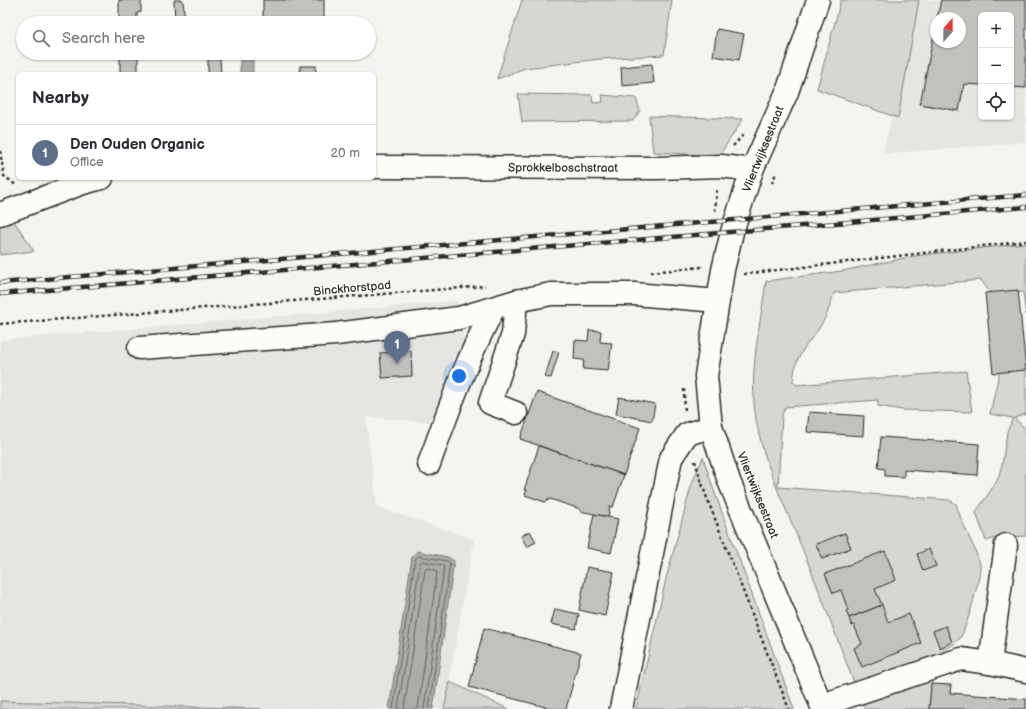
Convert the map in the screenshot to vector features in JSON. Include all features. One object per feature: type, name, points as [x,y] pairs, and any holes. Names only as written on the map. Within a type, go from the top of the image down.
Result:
[{"type":"street","name":"Vliertwijksestraat","points":[[818,0],[787,92],[752,170],[732,232],[718,301],[706,376],[711,427],[729,482],[823,707]]},
{"type":"street","name":"Sprokkelboschstraat","points":[[376,167],[657,168],[722,166],[752,170]]},
{"type":"street","points":[[0,214],[95,180]]},
{"type":"street","points":[[139,348],[336,334],[459,318],[516,301],[551,294],[619,294],[718,301]]},
{"type":"street","points":[[516,301],[513,334],[490,403],[516,413]]},
{"type":"street","points":[[429,464],[458,384],[478,338],[494,308]]},
{"type":"street","points":[[621,709],[671,458],[687,434],[711,427]]},
{"type":"street","points":[[990,663],[1006,545]]},
{"type":"street","points":[[823,707],[961,659],[990,663],[1026,671]]},
{"type":"path","points":[[0,151],[4,176],[38,200]]},
{"type":"path","points":[[743,274],[1026,241]]},
{"type":"path","points":[[644,273],[706,267]]},
{"type":"path","name":"Binckhorstpad","points":[[0,324],[487,286]]},
{"type":"shaded area","points":[[522,0],[672,0],[664,55],[600,59],[525,68],[497,79]]},
{"type":"shaded area","points":[[841,0],[919,0],[898,118],[817,89]]},
{"type":"shaded area","points":[[918,0],[1026,0],[1026,142],[883,154]]},
{"type":"shaded area","points":[[518,94],[592,95],[593,103],[603,102],[602,95],[636,98],[640,111],[633,121],[522,122]]},
{"type":"shaded area","points":[[649,116],[743,119],[719,156],[653,152]]},
{"type":"shaded area","points":[[14,221],[34,251],[0,255],[0,225]]},
{"type":"shaded area","points":[[1026,243],[1026,316],[1023,292],[992,295],[981,280],[834,293],[823,322],[804,349],[797,363],[793,382],[797,385],[966,371],[972,412],[902,410],[878,406],[878,400],[785,407],[782,415],[778,487],[949,500],[956,504],[980,564],[979,579],[973,602],[963,633],[958,640],[940,653],[854,683],[775,484],[759,435],[753,387],[757,341],[766,281],[842,271],[914,256]]},
{"type":"shaded area","points":[[458,301],[466,351],[438,423],[366,417],[377,507],[474,539],[444,709],[261,709],[0,701],[0,340]]},
{"type":"shaded area","points":[[1026,366],[1026,414],[1014,418],[1026,429],[1026,536],[996,538],[986,541],[976,512],[997,481],[1002,465],[1007,432],[1013,418],[990,414],[1000,369]]},
{"type":"shaded area","points":[[703,457],[794,709],[636,709],[666,579],[692,483]]},
{"type":"shaded area","points":[[928,677],[932,681],[929,709],[865,709],[861,700]]},
{"type":"shaded area","points":[[450,682],[502,706],[509,709],[444,709]]},
{"type":"shaded area","points":[[0,701],[261,709],[0,709]]},
{"type":"water","points":[[240,60],[253,60],[253,72],[240,72]]},
{"type":"water","points":[[417,551],[448,557],[454,561],[433,709],[389,709],[412,557]]},
{"type":"building","points":[[119,0],[141,0],[141,12],[137,13],[137,16],[119,16]]},
{"type":"building","points":[[174,0],[183,0],[184,16],[175,16]]},
{"type":"building","points":[[263,0],[324,0],[324,16],[263,16]]},
{"type":"building","points":[[941,0],[1026,0],[1026,88],[1014,87],[1014,12],[978,12],[978,85],[964,84],[959,111],[920,104],[931,48],[966,48],[966,12],[938,12]]},
{"type":"building","points":[[717,29],[744,34],[739,60],[713,56]]},
{"type":"building","points":[[120,60],[138,60],[138,72],[120,72]]},
{"type":"building","points":[[208,60],[220,60],[221,72],[208,72]]},
{"type":"building","points":[[652,64],[654,83],[622,86],[621,67]]},
{"type":"building","points":[[300,66],[316,66],[316,72],[300,72]]},
{"type":"building","points":[[1018,290],[1026,370],[993,373],[985,293]]},
{"type":"building","points":[[589,330],[601,331],[600,342],[612,343],[608,371],[583,369],[584,360],[574,359],[575,340],[588,341]]},
{"type":"building","points":[[411,351],[412,376],[382,378],[380,353]]},
{"type":"building","points":[[553,351],[559,352],[551,378],[545,377]]},
{"type":"building","points":[[537,392],[640,428],[624,475],[520,439]]},
{"type":"building","points":[[619,397],[655,404],[652,421],[616,414]]},
{"type":"building","points":[[809,412],[864,416],[863,436],[807,432]]},
{"type":"building","points":[[881,437],[979,444],[977,475],[904,470],[904,477],[885,476],[885,469],[878,468]]},
{"type":"building","points":[[539,446],[624,475],[613,507],[610,506],[608,517],[580,511],[580,509],[550,499],[545,502],[525,495],[527,490],[524,490]]},
{"type":"building","points":[[594,514],[618,519],[611,553],[587,548]]},
{"type":"building","points":[[530,531],[536,542],[527,547],[521,536]]},
{"type":"building","points":[[845,533],[851,548],[822,559],[816,544]]},
{"type":"building","points":[[929,549],[936,566],[923,571],[917,554]]},
{"type":"building","points":[[885,551],[896,580],[875,589],[882,605],[849,618],[846,611],[848,610],[841,590],[833,593],[825,574]]},
{"type":"building","points":[[587,567],[614,572],[605,616],[579,610]]},
{"type":"building","points":[[882,605],[888,622],[909,614],[921,643],[862,667],[854,648],[862,644],[854,625],[852,626],[849,618]]},
{"type":"building","points":[[555,609],[579,614],[576,629],[551,624]]},
{"type":"building","points":[[946,626],[952,642],[940,648],[933,631]]},
{"type":"building","points":[[484,628],[581,653],[566,709],[553,709],[469,687]]},
{"type":"building","points":[[931,684],[951,685],[950,693],[1026,699],[1026,709],[929,709]]},
{"type":"railway","points":[[0,283],[1026,195]]},
{"type":"railway","points":[[0,294],[1026,207]]},
{"type":"place","name":"Den Ouden Organic","points":[[397,364]]}]
